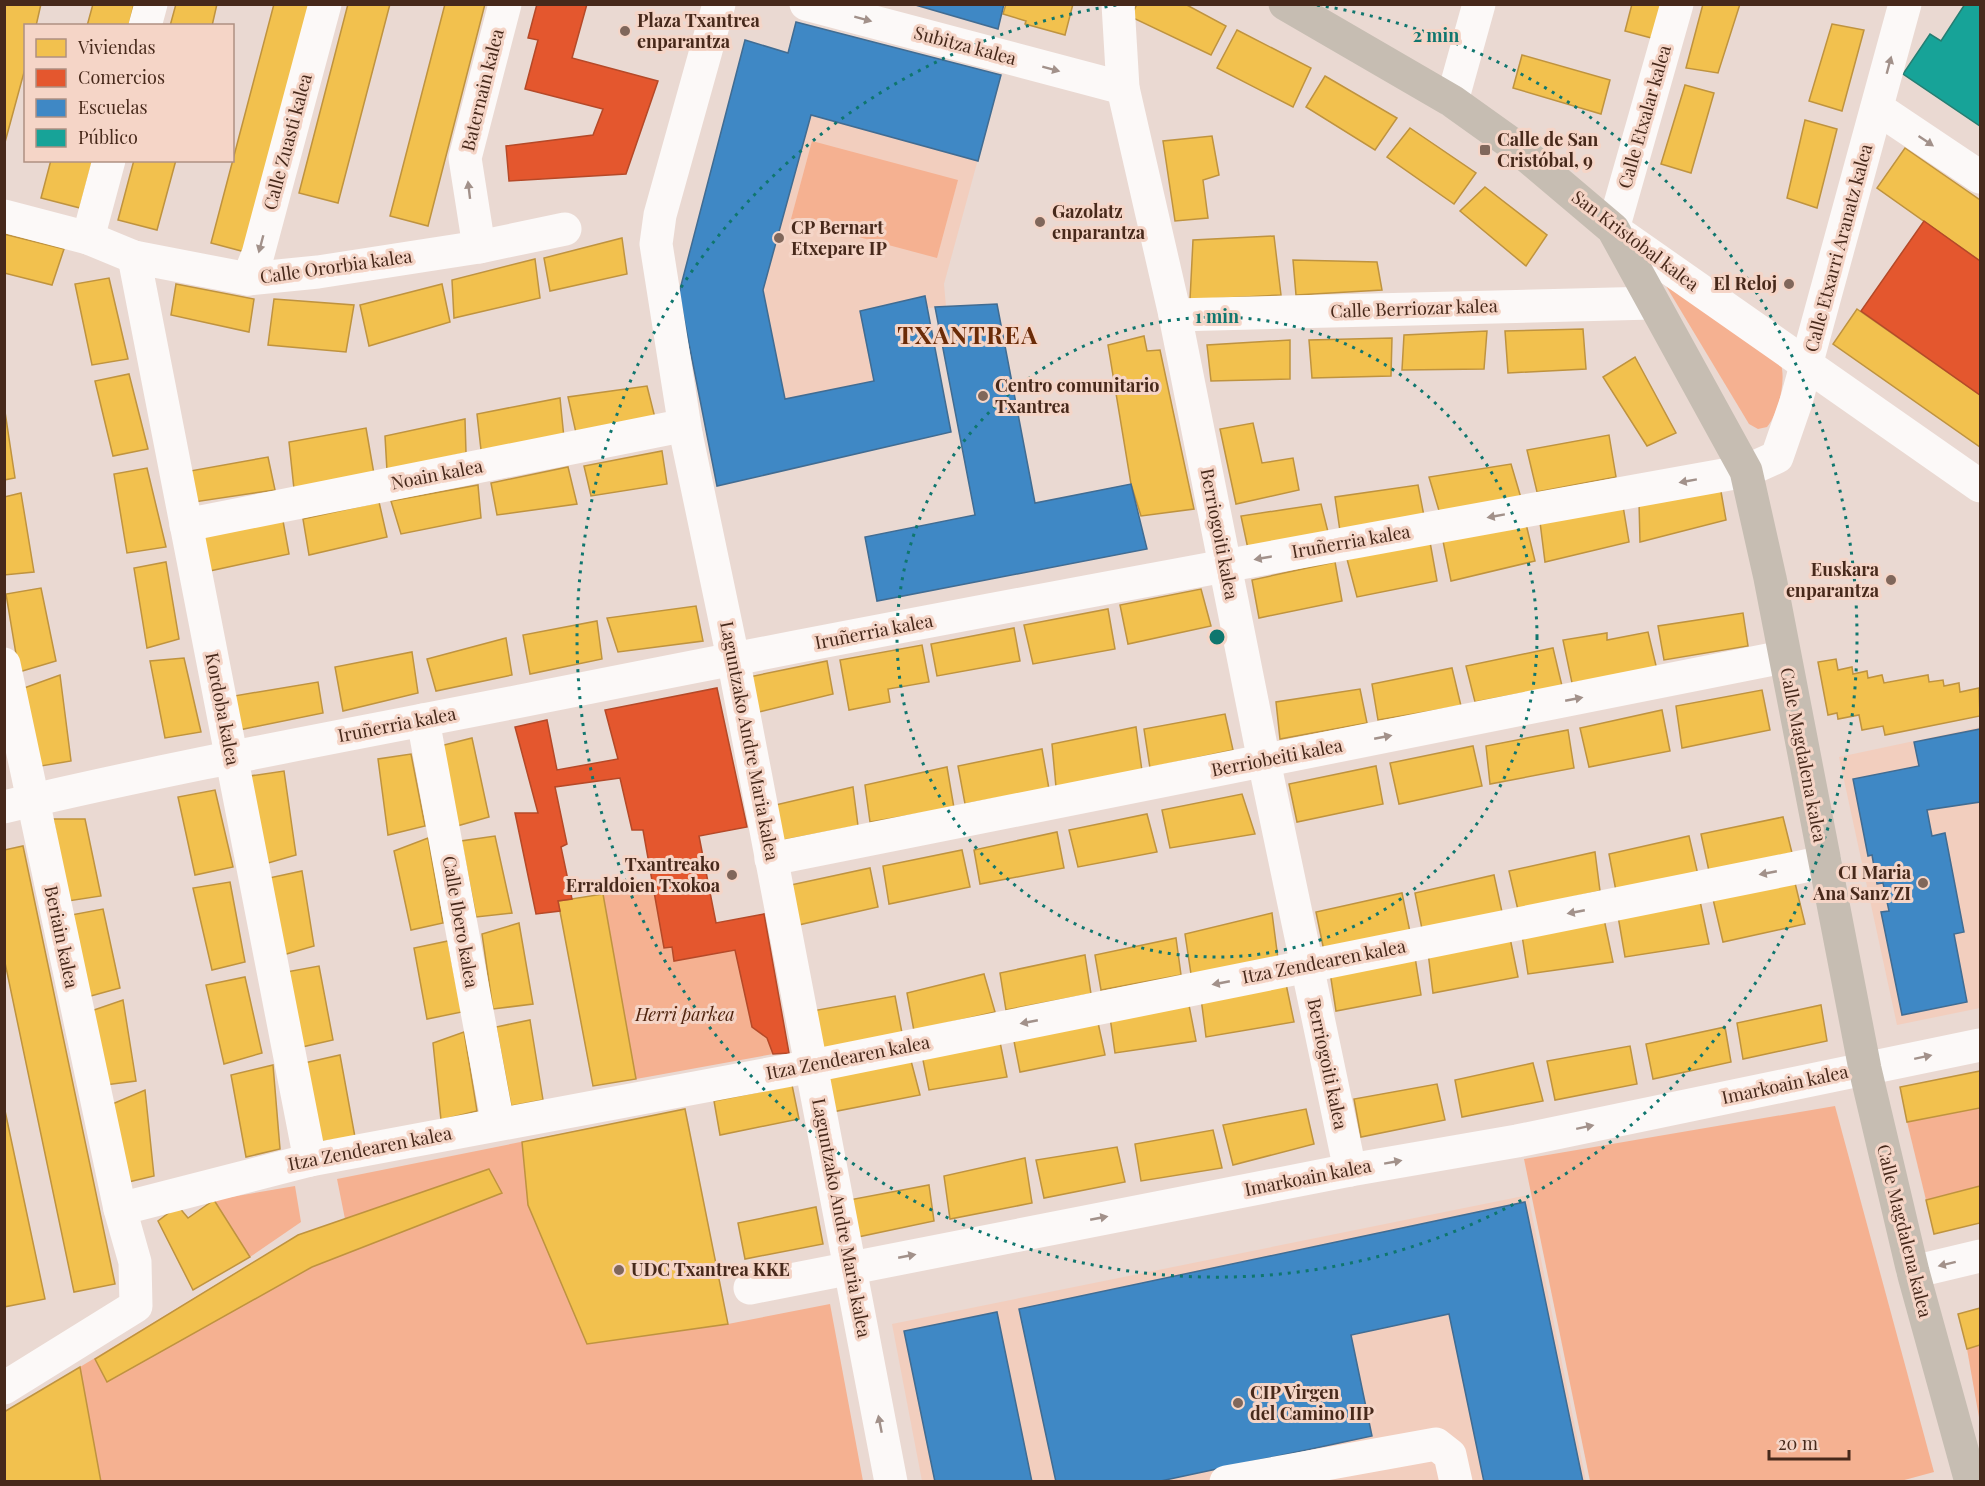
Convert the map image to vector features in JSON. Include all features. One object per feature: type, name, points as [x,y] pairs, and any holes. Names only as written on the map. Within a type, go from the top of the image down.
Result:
[{"type":"main road","name":"San Kristobal kalea","points":[[1285,4],[1452,101],[1515,146],[1613,229]]},
{"type":"main road","name":"Calle Magdalena kalea","points":[[1613,229],[1746,471],[1770,578],[1783,657],[1865,1069],[1913,1272],[1971,1482]]},
{"type":"street","points":[[146,24],[151,4]]},
{"type":"street","name":"Calle Zuasti kalea","points":[[248,279],[258,254],[325,4]]},
{"type":"street","name":"Baternain kalea","points":[[479,247],[465,158],[505,4]]},
{"type":"street","name":"Laguntzako Andre Maria kalea","points":[[719,4],[660,215],[656,244],[686,434],[730,670],[845,1260],[891,1482]]},
{"type":"street","name":"Subitza kalea","points":[[806,4],[1123,88]]},
{"type":"street","name":"Berriogoiti kalea","points":[[1118,4],[1123,88],[1175,315],[1263,761],[1350,1170]]},
{"type":"street","points":[[1452,101],[1479,4]]},
{"type":"street","name":"Calle Etxalar kalea","points":[[1613,229],[1677,4]]},
{"type":"street","name":"Calle Etxarri Aranatz kalea","points":[[1746,471],[1777,457],[1807,365],[1905,4]]},
{"type":"street","points":[[1877,108],[1980,177]]},
{"type":"street","points":[[88,238],[108,162]]},
{"type":"street","name":"Calle Ororbia kalea","points":[[4,216],[88,238],[134,257],[248,279],[318,272],[479,247],[565,229]]},
{"type":"street","name":"San Kristobal kalea","points":[[1613,229],[1980,486]]},
{"type":"street","name":"Kordoba kalea","points":[[134,257],[310,1160]]},
{"type":"street","name":"Calle Berriozar kalea","points":[[1175,315],[1653,303]]},
{"type":"street","name":"Noain kalea","points":[[186,525],[676,428],[686,434]]},
{"type":"street","name":"Iruñerria kalea","points":[[18,803],[231,756],[423,720],[730,670],[1226,565],[1746,471]]},
{"type":"street","name":"Berriobeiti kalea","points":[[771,859],[1783,657]]},
{"type":"street","name":"Beriain kalea","points":[[4,664],[18,803],[120,1209]]},
{"type":"street","name":"Laguntzako Andre Maria kalea","points":[[730,670],[771,859],[808,1067]]},
{"type":"street","name":"Calle Ibero kalea","points":[[423,720],[498,1124]]},
{"type":"street","name":"Itza Zendearen kalea","points":[[120,1209],[310,1160],[808,1067],[1825,862]]},
{"type":"street","name":"Imarkoain kalea","points":[[750,1288],[845,1260],[1518,1141],[1980,1045]]},
{"type":"street","points":[[4,1388],[136,1306],[135,1262],[120,1209]]},
{"type":"street","points":[[1913,1272],[1980,1256]]},
{"type":"street","points":[[1226,1482],[1436,1444],[1450,1455],[1456,1482]]},
{"type":"shaded area","name":"CP Bernart Etxepare IP","points":[[796,22],[1001,75],[944,284],[946,307],[927,308],[951,432],[717,486],[679,293],[745,40],[788,53]]},
{"type":"shaded area","name":"CI Maria Ana Sanz ZI","points":[[1980,727],[1980,1008],[1897,1025],[1839,757]]},
{"type":"shaded area","name":"CIP Virgen del Camino IIP","points":[[1528,1195],[1586,1481],[922,1481],[892,1324]]},
{"type":"green space","points":[[812,141],[958,180],[937,258],[791,219]]},
{"type":"green space","points":[[1666,286],[1780,361],[1783,377],[1781,395],[1767,427],[1758,429],[1749,424]]},
{"type":"green space","name":"Herri parkea","points":[[653,884],[664,948],[672,947],[674,961],[735,950],[752,1027],[767,1038],[773,1054],[636,1079],[603,894]]},
{"type":"green space","points":[[1835,1106],[1934,1472],[1897,1482],[1590,1481],[1524,1159]]},
{"type":"green space","points":[[1980,1108],[1980,1186],[1926,1200],[1907,1122]]},
{"type":"green space","points":[[685,1109],[728,1324],[830,1304],[863,1481],[5,1481],[80,1367],[298,1235],[345,1219],[337,1179]]},
{"type":"green space","points":[[295,1186],[301,1222],[250,1257],[214,1200]]},
{"type":"green space","points":[[1980,1345],[1980,1423],[1967,1349]]},
{"type":"building: Viviendas","points":[[4,4],[41,4],[36,24],[24,24],[24,72],[4,146]]},
{"type":"building: Viviendas","points":[[93,4],[134,4],[129,24],[88,24]]},
{"type":"building: Viviendas","points":[[176,4],[217,4],[212,24],[171,24]]},
{"type":"building: Viviendas","points":[[274,4],[321,4],[249,253],[211,243]]},
{"type":"building: Viviendas","points":[[348,4],[390,4],[338,203],[299,193]]},
{"type":"building: Viviendas","points":[[445,4],[485,4],[428,226],[390,216]]},
{"type":"building: Viviendas","points":[[1006,4],[1073,4],[1065,35],[1025,24],[1026,21],[1003,14]]},
{"type":"building: Viviendas","points":[[1137,4],[1185,4],[1226,26],[1211,55],[1131,17]]},
{"type":"building: Viviendas","points":[[1632,4],[1667,4],[1659,40],[1625,31]]},
{"type":"building: Viviendas","points":[[1703,4],[1740,4],[1718,73],[1686,68]]},
{"type":"building: Viviendas","points":[[1832,24],[1864,30],[1842,111],[1809,101]]},
{"type":"building: Viviendas","points":[[1237,30],[1311,68],[1293,107],[1217,68]]},
{"type":"building: Viviendas","points":[[1522,55],[1610,80],[1601,114],[1513,88]]},
{"type":"building: Viviendas","points":[[1325,76],[1397,118],[1375,150],[1306,107]]},
{"type":"building: Viviendas","points":[[1685,85],[1714,93],[1691,173],[1661,164]]},
{"type":"building: Viviendas","points":[[1805,120],[1837,129],[1817,208],[1787,198]]},
{"type":"building: Viviendas","points":[[1410,128],[1476,173],[1454,204],[1387,157]]},
{"type":"building: Viviendas","points":[[1212,136],[1219,175],[1203,180],[1208,218],[1175,221],[1163,141]]},
{"type":"building: Viviendas","points":[[1905,148],[1980,200],[1980,261],[1877,188]]},
{"type":"building: Viviendas","points":[[50,162],[92,162],[80,208],[41,198]]},
{"type":"building: Viviendas","points":[[133,162],[175,162],[157,230],[118,220]]},
{"type":"building: Viviendas","points":[[1485,187],[1547,235],[1526,266],[1460,211]]},
{"type":"building: Viviendas","points":[[4,234],[64,249],[52,285],[4,273]]},
{"type":"building: Viviendas","points":[[1274,236],[1281,295],[1190,300],[1193,240]]},
{"type":"building: Viviendas","points":[[622,238],[627,274],[550,291],[544,258]]},
{"type":"building: Viviendas","points":[[535,259],[540,298],[454,318],[452,280]]},
{"type":"building: Viviendas","points":[[1293,260],[1377,262],[1382,290],[1296,295]]},
{"type":"building: Viviendas","points":[[109,278],[128,359],[92,365],[75,284]]},
{"type":"building: Viviendas","points":[[176,284],[254,299],[249,332],[171,315]]},
{"type":"building: Viviendas","points":[[442,284],[450,322],[369,346],[360,305]]},
{"type":"building: Viviendas","points":[[274,299],[354,305],[346,352],[268,345]]},
{"type":"building: Viviendas","points":[[1857,309],[1980,395],[1980,447],[1833,344]]},
{"type":"building: Viviendas","points":[[1583,329],[1586,369],[1508,373],[1505,331]]},
{"type":"building: Viviendas","points":[[1487,331],[1484,369],[1402,370],[1404,335]]},
{"type":"building: Viviendas","points":[[1144,336],[1147,351],[1160,350],[1194,509],[1141,516],[1131,484],[1108,345]]},
{"type":"building: Viviendas","points":[[1392,338],[1391,376],[1312,378],[1309,340]]},
{"type":"building: Viviendas","points":[[1290,340],[1290,379],[1211,381],[1207,345]]},
{"type":"building: Viviendas","points":[[1635,357],[1676,433],[1647,446],[1603,377]]},
{"type":"building: Viviendas","points":[[129,374],[148,449],[113,456],[95,381]]},
{"type":"building: Viviendas","points":[[647,386],[655,418],[576,433],[568,397]]},
{"type":"building: Viviendas","points":[[560,398],[564,438],[481,450],[477,414]]},
{"type":"building: Viviendas","points":[[4,405],[15,478],[4,480]]},
{"type":"building: Viviendas","points":[[465,419],[466,453],[387,471],[385,436]]},
{"type":"building: Viviendas","points":[[1253,423],[1262,463],[1293,458],[1299,490],[1236,504],[1220,429]]},
{"type":"building: Viviendas","points":[[366,428],[374,474],[294,489],[289,442]]},
{"type":"building: Viviendas","points":[[1609,435],[1616,477],[1537,492],[1527,450]]},
{"type":"building: Viviendas","points":[[662,451],[667,484],[591,496],[584,466]]},
{"type":"building: Viviendas","points":[[268,457],[275,490],[194,502],[190,471]]},
{"type":"building: Viviendas","points":[[1511,464],[1521,498],[1440,514],[1429,477]]},
{"type":"building: Viviendas","points":[[568,467],[577,504],[497,515],[491,483]]},
{"type":"building: Viviendas","points":[[147,468],[166,547],[127,553],[114,474]]},
{"type":"building: Viviendas","points":[[478,485],[481,518],[401,534],[391,501]]},
{"type":"building: Viviendas","points":[[1418,485],[1424,516],[1340,531],[1335,497]]},
{"type":"building: Viviendas","points":[[1720,486],[1726,520],[1640,542],[1639,502]]},
{"type":"building: Viviendas","points":[[21,493],[34,572],[4,575],[4,497]]},
{"type":"building: Viviendas","points":[[379,502],[387,537],[309,555],[303,519]]},
{"type":"building: Viviendas","points":[[1321,504],[1329,536],[1248,549],[1241,516]]},
{"type":"building: Viviendas","points":[[1623,506],[1629,542],[1545,562],[1540,522]]},
{"type":"building: Viviendas","points":[[283,521],[289,554],[205,572],[204,536]]},
{"type":"building: Viviendas","points":[[1526,524],[1535,561],[1451,581],[1443,541]]},
{"type":"building: Viviendas","points":[[1430,542],[1437,581],[1357,597],[1347,559]]},
{"type":"building: Viviendas","points":[[166,562],[179,639],[147,648],[134,568]]},
{"type":"building: Viviendas","points":[[1335,562],[1342,601],[1259,618],[1252,580]]},
{"type":"building: Viviendas","points":[[41,588],[56,661],[19,672],[6,594]]},
{"type":"building: Viviendas","points":[[1201,589],[1211,626],[1128,644],[1120,605]]},
{"type":"building: Viviendas","points":[[696,606],[703,641],[618,652],[607,618]]},
{"type":"building: Viviendas","points":[[1108,609],[1115,649],[1033,664],[1024,625]]},
{"type":"building: Viviendas","points":[[1743,613],[1748,646],[1664,660],[1658,626]]},
{"type":"building: Viviendas","points":[[597,621],[602,659],[530,674],[523,635]]},
{"type":"building: Viviendas","points":[[1014,628],[1020,661],[937,676],[931,644]]},
{"type":"building: Viviendas","points":[[1648,632],[1657,670],[1572,683],[1563,640],[1607,633],[1607,640]]},
{"type":"building: Viviendas","points":[[506,638],[512,675],[436,691],[427,659]]},
{"type":"building: Viviendas","points":[[922,645],[929,682],[888,689],[890,702],[849,710],[840,660]]},
{"type":"building: Viviendas","points":[[1553,648],[1562,686],[1475,702],[1466,666]]},
{"type":"building: Viviendas","points":[[412,652],[418,693],[343,711],[335,667]]},
{"type":"building: Viviendas","points":[[184,658],[201,732],[165,738],[150,661]]},
{"type":"building: Viviendas","points":[[1836,659],[1838,670],[1852,667],[1853,674],[1867,671],[1868,678],[1882,675],[1884,683],[1928,675],[1929,682],[1943,680],[1944,686],[1959,683],[1960,692],[1979,688],[1980,716],[1885,735],[1883,726],[1862,730],[1859,715],[1838,719],[1837,713],[1828,715],[1818,662]]},
{"type":"building: Viviendas","points":[[827,661],[833,694],[755,713],[749,677]]},
{"type":"building: Viviendas","points":[[1452,668],[1461,706],[1378,720],[1372,684]]},
{"type":"building: Viviendas","points":[[60,675],[71,761],[35,767],[24,688]]},
{"type":"building: Viviendas","points":[[318,682],[323,713],[239,730],[234,696]]},
{"type":"building: Viviendas","points":[[1360,689],[1367,723],[1280,739],[1276,702]]},
{"type":"building: Viviendas","points":[[1762,690],[1770,730],[1682,748],[1676,706]]},
{"type":"building: Viviendas","points":[[1662,710],[1670,751],[1589,767],[1580,728]]},
{"type":"building: Viviendas","points":[[1225,714],[1233,750],[1150,768],[1144,729]]},
{"type":"building: Viviendas","points":[[1136,727],[1142,771],[1056,787],[1052,744]]},
{"type":"building: Viviendas","points":[[1568,730],[1574,768],[1490,784],[1486,746]]},
{"type":"building: Viviendas","points":[[472,738],[489,817],[457,826],[440,746]]},
{"type":"building: Viviendas","points":[[1473,746],[1482,786],[1399,804],[1390,763]]},
{"type":"building: Viviendas","points":[[1042,749],[1049,789],[965,804],[958,766]]},
{"type":"building: Viviendas","points":[[411,754],[425,826],[388,835],[378,759]]},
{"type":"building: Viviendas","points":[[1376,766],[1383,804],[1297,822],[1289,784]]},
{"type":"building: Viviendas","points":[[947,767],[954,808],[870,822],[865,785]]},
{"type":"building: Viviendas","points":[[284,771],[296,855],[261,865],[250,776]]},
{"type":"building: Viviendas","points":[[853,787],[858,826],[779,841],[771,806]]},
{"type":"building: Viviendas","points":[[215,790],[233,867],[195,875],[178,797]]},
{"type":"building: Viviendas","points":[[1242,794],[1255,834],[1170,848],[1162,810]]},
{"type":"building: Viviendas","points":[[1147,814],[1157,852],[1078,867],[1069,830]]},
{"type":"building: Viviendas","points":[[1783,817],[1792,853],[1709,871],[1701,834]]},
{"type":"building: Viviendas","points":[[53,819],[85,819],[101,896],[68,901]]},
{"type":"building: Viviendas","points":[[1057,832],[1064,868],[980,884],[974,850]]},
{"type":"building: Viviendas","points":[[495,836],[512,913],[476,917],[461,841]]},
{"type":"building: Viviendas","points":[[1689,836],[1698,875],[1616,891],[1609,854]]},
{"type":"building: Viviendas","points":[[428,838],[443,923],[411,930],[394,851]]},
{"type":"building: Viviendas","points":[[23,846],[115,1284],[74,1292],[4,958],[4,850]]},
{"type":"building: Viviendas","points":[[962,850],[970,887],[889,904],[883,866]]},
{"type":"building: Viviendas","points":[[1595,852],[1600,891],[1518,910],[1509,871]]},
{"type":"building: Viviendas","points":[[870,868],[878,907],[794,926],[786,886]]},
{"type":"building: Viviendas","points":[[302,871],[314,946],[283,955],[269,878]]},
{"type":"building: Viviendas","points":[[1494,875],[1502,912],[1422,929],[1415,893]]},
{"type":"building: Viviendas","points":[[230,882],[245,962],[212,970],[193,888]]},
{"type":"building: Viviendas","points":[[1795,883],[1805,924],[1723,942],[1713,899]]},
{"type":"building: Viviendas","points":[[1402,893],[1410,932],[1324,951],[1316,912]]},
{"type":"building: Viviendas","points":[[603,894],[636,1079],[593,1086],[558,901]]},
{"type":"building: Viviendas","points":[[1700,901],[1709,944],[1625,957],[1618,916]]},
{"type":"building: Viviendas","points":[[103,909],[120,988],[87,997],[71,915]]},
{"type":"building: Viviendas","points":[[1272,913],[1278,959],[1191,974],[1185,934]]},
{"type":"building: Viviendas","points":[[1604,919],[1613,962],[1528,974],[1522,935]]},
{"type":"building: Viviendas","points":[[519,923],[533,1004],[493,1009],[482,934]]},
{"type":"building: Viviendas","points":[[1176,938],[1181,975],[1101,990],[1095,955]]},
{"type":"building: Viviendas","points":[[1510,938],[1518,977],[1433,993],[1428,952]]},
{"type":"building: Viviendas","points":[[448,941],[462,1012],[427,1019],[414,948]]},
{"type":"building: Viviendas","points":[[1085,955],[1091,994],[1006,1010],[1000,973]]},
{"type":"building: Viviendas","points":[[1415,957],[1421,995],[1336,1011],[1330,972]]},
{"type":"building: Viviendas","points":[[319,966],[333,1040],[302,1047],[286,972]]},
{"type":"building: Viviendas","points":[[984,974],[995,1012],[914,1031],[907,993]]},
{"type":"building: Viviendas","points":[[245,977],[262,1053],[224,1064],[206,985]]},
{"type":"building: Viviendas","points":[[1286,984],[1294,1022],[1206,1037],[1201,998]]},
{"type":"building: Viviendas","points":[[895,996],[902,1033],[819,1050],[812,1011]]},
{"type":"building: Viviendas","points":[[123,1000],[136,1081],[105,1085],[91,1011]]},
{"type":"building: Viviendas","points":[[1188,1000],[1196,1041],[1115,1053],[1110,1017]]},
{"type":"building: Viviendas","points":[[1821,1005],[1827,1041],[1743,1059],[1737,1023]]},
{"type":"building: Viviendas","points":[[1097,1018],[1105,1055],[1020,1072],[1013,1036]]},
{"type":"building: Viviendas","points":[[530,1020],[543,1100],[511,1106],[496,1027]]},
{"type":"building: Viviendas","points":[[1725,1027],[1731,1062],[1653,1079],[1646,1044]]},
{"type":"building: Viviendas","points":[[464,1032],[477,1111],[441,1120],[433,1043]]},
{"type":"building: Viviendas","points":[[1000,1042],[1007,1077],[929,1090],[922,1055]]},
{"type":"building: Viviendas","points":[[1630,1046],[1637,1084],[1555,1100],[1547,1061]]},
{"type":"building: Viviendas","points":[[340,1055],[355,1137],[319,1142],[304,1063]]},
{"type":"building: Viviendas","points":[[910,1057],[920,1095],[832,1112],[823,1071]]},
{"type":"building: Viviendas","points":[[1533,1063],[1543,1101],[1462,1117],[1455,1080]]},
{"type":"building: Viviendas","points":[[273,1065],[280,1149],[246,1157],[231,1075]]},
{"type":"building: Viviendas","points":[[1980,1071],[1980,1108],[1907,1122],[1900,1087]]},
{"type":"building: Viviendas","points":[[1437,1084],[1445,1120],[1361,1137],[1354,1099]]},
{"type":"building: Viviendas","points":[[792,1085],[799,1119],[720,1135],[714,1101]]},
{"type":"building: Viviendas","points":[[145,1090],[154,1176],[124,1183],[110,1105]]},
{"type":"building: Viviendas","points":[[4,1106],[45,1299],[4,1307]]},
{"type":"building: Viviendas","points":[[685,1109],[728,1324],[587,1344],[528,1205],[522,1142]]},
{"type":"building: Viviendas","points":[[1306,1109],[1314,1144],[1233,1165],[1223,1125]]},
{"type":"building: Viviendas","points":[[1213,1130],[1222,1168],[1141,1181],[1135,1144]]},
{"type":"building: Viviendas","points":[[1117,1147],[1125,1182],[1044,1198],[1036,1160]]},
{"type":"building: Viviendas","points":[[1025,1158],[1032,1203],[950,1219],[944,1176]]},
{"type":"building: Viviendas","points":[[489,1169],[502,1193],[312,1267],[107,1382],[95,1359],[298,1235]]},
{"type":"building: Viviendas","points":[[929,1185],[934,1221],[853,1238],[849,1200]]},
{"type":"building: Viviendas","points":[[1980,1186],[1980,1223],[1934,1234],[1926,1200]]},
{"type":"building: Viviendas","points":[[214,1200],[250,1257],[193,1290],[158,1221],[178,1206],[188,1218]]},
{"type":"building: Viviendas","points":[[816,1207],[823,1244],[745,1259],[738,1223]]},
{"type":"building: Viviendas","points":[[1980,1308],[1980,1345],[1967,1349],[1958,1314]]},
{"type":"building: Viviendas","points":[[80,1367],[101,1482],[4,1482],[4,1412]]},
{"type":"building: Comercios","points":[[537,4],[587,4],[572,58],[658,81],[626,174],[509,181],[506,146],[593,135],[603,109],[525,89],[538,40],[528,38]]},
{"type":"building: Comercios","points":[[1924,221],[1980,261],[1980,395],[1861,311]]},
{"type":"building: Comercios","points":[[717,688],[747,827],[699,836],[716,923],[764,914],[789,1053],[773,1054],[767,1038],[752,1027],[735,950],[674,961],[672,947],[664,948],[643,830],[632,830],[620,778],[555,787],[567,844],[561,847],[572,899],[558,901],[560,911],[536,914],[515,813],[538,813],[515,727],[547,720],[557,770],[618,759],[605,710]]},
{"type":"building: Escuelas","points":[[912,4],[1004,4],[998,29]]},
{"type":"building: Escuelas","name":"CP Bernart Etxepare IP","points":[[796,22],[1001,75],[978,161],[811,115],[763,290],[785,399],[874,381],[860,311],[925,296],[951,432],[717,486],[679,293],[745,40],[788,53]]},
{"type":"building: Escuelas","name":"Centro comunitario Txantrea","points":[[997,304],[1035,503],[1131,484],[1147,549],[877,601],[865,537],[975,515],[935,307]]},
{"type":"building: Escuelas","name":"CI Maria Ana Sanz ZI","points":[[1980,729],[1980,802],[1927,810],[1932,836],[1945,833],[1964,932],[1954,934],[1967,1002],[1902,1015],[1881,912],[1889,911],[1883,883],[1877,884],[1872,855],[1868,856],[1853,779],[1919,766],[1914,742]]},
{"type":"building: Escuelas","name":"CIP Virgen del Camino IIP","points":[[1525,1202],[1583,1482],[1484,1482],[1449,1314],[1351,1335],[1372,1436],[1156,1482],[1056,1482],[1019,1309]]},
{"type":"building: Escuelas","points":[[997,1312],[1032,1482],[935,1482],[904,1331]]},
{"type":"building: Público","points":[[1965,4],[1980,4],[1980,126],[1903,74],[1930,34],[1941,41]]},
{"type":"place","name":"Plaza Txantrea enparantza","points":[[625,31]]},
{"type":"place","name":"Calle de San Cristóbal, 9","points":[[1485,150]]},
{"type":"place","name":"Gazolatz enparantza","points":[[1040,222]]},
{"type":"place","name":"CP Bernart Etxepare IP","points":[[779,238]]},
{"type":"place","name":"El Reloj","points":[[1789,284]]},
{"type":"place","name":"Centro comunitario Txantrea","points":[[983,396]]},
{"type":"place","name":"Euskara enparantza","points":[[1891,580]]},
{"type":"place","name":"Txantreako Erraldoien Txokoa","points":[[732,875]]},
{"type":"place","name":"CI Maria Ana Sanz ZI","points":[[1923,883]]},
{"type":"place","name":"UDC Txantrea KKE","points":[[619,1270]]},
{"type":"place","name":"CIP Virgen del Camino IIP","points":[[1238,1403]]},
{"type":"district","name":"TXANTREA","points":[[968,336]]}]
